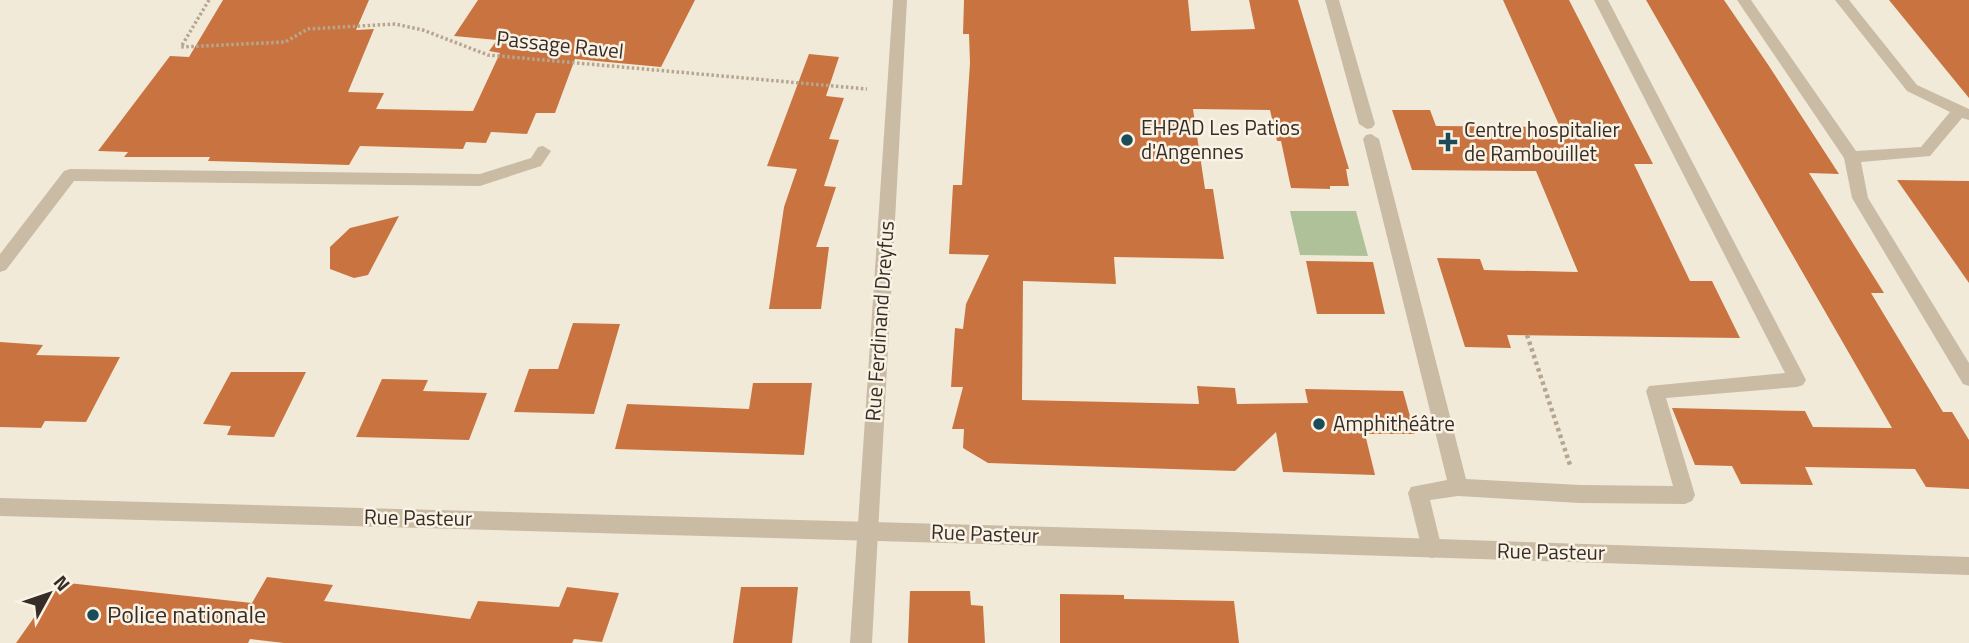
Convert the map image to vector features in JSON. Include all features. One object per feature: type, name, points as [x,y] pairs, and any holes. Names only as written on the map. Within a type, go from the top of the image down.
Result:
[{"type":"street","name":"Rue Ferdinand Dreyfus","points":[[861,643],[900,0]]},
{"type":"street","points":[[1332,0],[1369,131],[1458,487]]},
{"type":"street","points":[[1432,549],[1419,493],[1458,487],[1580,494],[1685,495],[1655,391],[1797,380],[1601,0]]},
{"type":"street","points":[[1744,0],[1852,157],[1860,198],[1969,380]]},
{"type":"street","points":[[1842,0],[1912,88],[1964,113],[1925,152],[1852,157]]},
{"type":"street","points":[[0,266],[70,176],[480,180],[536,162],[543,151]]},
{"type":"street","name":"Rue Pasteur","points":[[0,508],[866,530],[1799,558],[1969,566]]},
{"type":"path","name":"Passage Ravel","points":[[209,0],[181,47],[285,42],[308,29],[396,24],[424,30],[488,55],[872,89]]},
{"type":"path","points":[[1527,335],[1580,494]]},
{"type":"green space","points":[[1290,211],[1356,211],[1368,256],[1300,255]]},
{"type":"building","points":[[223,0],[369,0],[356,30],[374,29],[348,92],[384,93],[376,109],[473,111],[500,53],[489,51],[497,40],[454,36],[478,0],[695,0],[661,67],[575,59],[555,113],[536,113],[527,134],[491,132],[486,143],[466,142],[463,149],[360,146],[349,165],[208,161],[210,157],[124,157],[128,152],[98,151],[170,56],[189,57]]},
{"type":"building","points":[[964,0],[1188,0],[1191,31],[1255,29],[1249,0],[1298,0],[1349,169],[1346,169],[1349,186],[1330,186],[1330,189],[1291,188],[1281,141],[1277,141],[1270,110],[1193,109],[1205,189],[1213,189],[1224,259],[1114,257],[1116,284],[1023,281],[1022,400],[1199,404],[1197,386],[1235,388],[1237,404],[1308,403],[1305,389],[1403,391],[1415,434],[1365,434],[1375,475],[1283,472],[1276,432],[1235,471],[988,463],[963,448],[964,429],[952,429],[963,387],[951,387],[955,328],[963,329],[966,304],[989,255],[949,254],[953,185],[962,185],[970,63],[969,34],[963,34]]},
{"type":"building","points":[[1503,0],[1569,0],[1653,164],[1634,164],[1690,281],[1712,281],[1740,338],[1507,335],[1511,348],[1465,347],[1437,258],[1480,259],[1484,270],[1578,272],[1536,171],[1412,170],[1392,110],[1430,110],[1436,126],[1560,127]]},
{"type":"building","points":[[1646,0],[1724,0],[1769,66],[1839,174],[1809,173],[1884,293],[1871,293],[1943,412],[1952,412],[1969,440],[1969,489],[1926,487],[1915,469],[1805,467],[1813,485],[1741,484],[1732,466],[1695,465],[1672,408],[1805,411],[1813,427],[1892,428]]},
{"type":"building","points":[[1889,0],[1969,0],[1969,98]]},
{"type":"building","points":[[809,54],[839,57],[826,96],[844,98],[829,139],[839,140],[824,186],[836,187],[816,247],[829,247],[821,309],[769,309],[784,207],[797,169],[767,166]]},
{"type":"building","points":[[1897,180],[1969,181],[1969,283]]},
{"type":"building","points":[[399,216],[368,275],[354,278],[330,269],[330,247],[350,228]]},
{"type":"building","points":[[1306,261],[1373,262],[1385,314],[1317,314]]},
{"type":"building","points":[[573,323],[620,324],[594,414],[514,412],[529,369],[558,369]]},
{"type":"building","points":[[0,342],[43,345],[36,355],[120,357],[86,422],[45,421],[41,428],[0,427]]},
{"type":"building","points":[[231,372],[306,372],[274,437],[227,435],[231,426],[203,424]]},
{"type":"building","points":[[382,379],[428,380],[423,391],[487,393],[469,440],[356,437]]},
{"type":"building","points":[[753,383],[812,383],[804,455],[615,449],[627,404],[749,409]]},
{"type":"building","points":[[267,577],[333,585],[324,601],[470,619],[478,601],[559,607],[567,587],[619,593],[602,642],[574,639],[572,643],[284,643],[250,639],[248,643],[16,643],[59,582],[252,603]]},
{"type":"building","points":[[741,587],[798,587],[792,643],[733,643]]},
{"type":"building","points":[[910,591],[970,591],[971,605],[983,606],[985,643],[908,643]]},
{"type":"building","points":[[1060,594],[1124,595],[1124,599],[1234,601],[1239,643],[1060,643]]},
{"type":"place","name":"EHPAD Les Patios d'Angennes","points":[[1127,140]]},
{"type":"place","name":"Centre hospitalier de Rambouillet","points":[[1448,142]]},
{"type":"place","name":"Amphithéâtre","points":[[1319,424]]},
{"type":"place","name":"Police nationale","points":[[93,615]]}]
